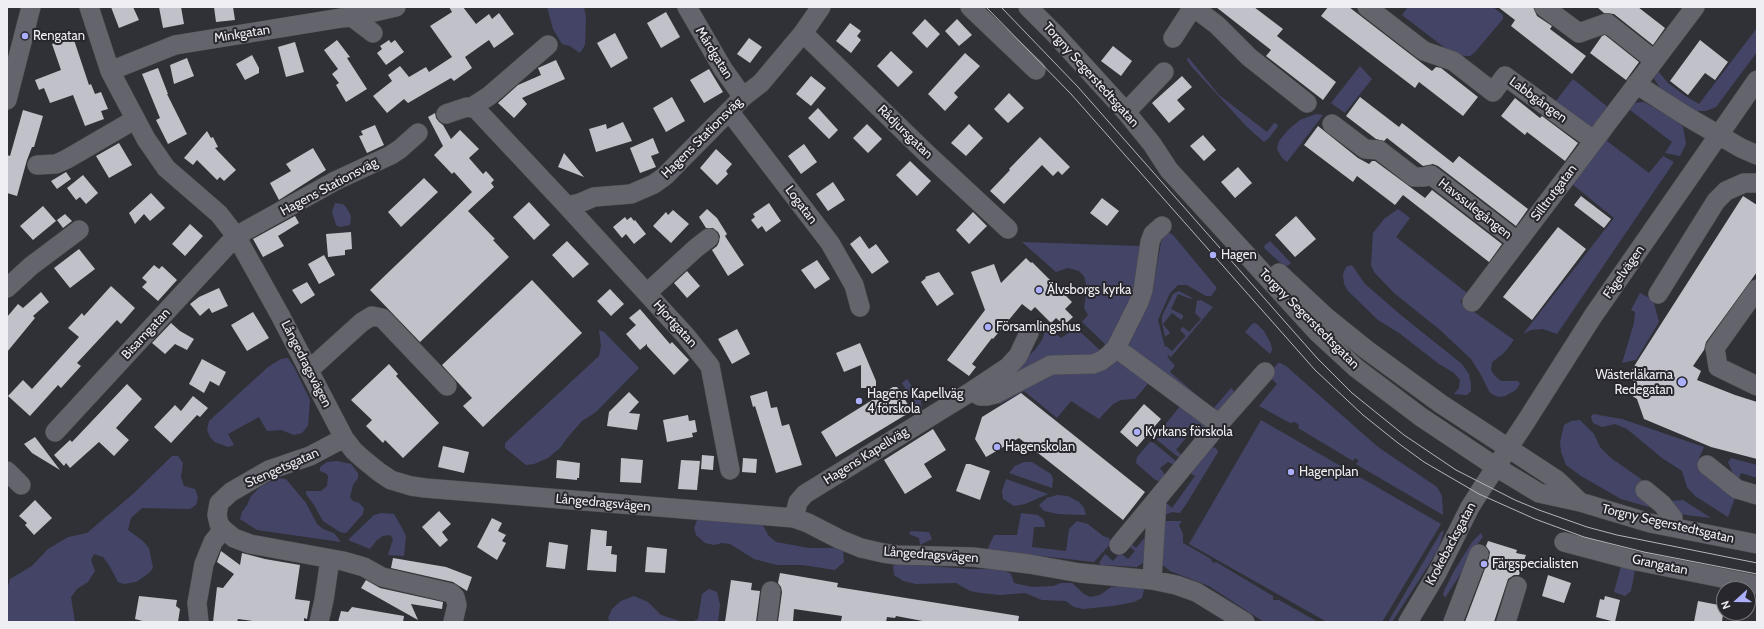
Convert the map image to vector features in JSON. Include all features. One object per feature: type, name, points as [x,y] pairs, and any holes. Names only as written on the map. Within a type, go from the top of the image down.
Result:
[{"type":"street","points":[[7,100],[31,7]]},
{"type":"street","name":"Långedragsvägen","points":[[89,7],[110,71],[134,120],[160,160],[176,177],[219,214],[236,236],[259,275],[344,438],[354,451],[379,472],[392,480],[411,486],[794,518],[861,548],[883,553],[897,555],[973,557],[1029,564],[1080,573],[1152,580],[1176,585],[1196,592],[1245,622]]},
{"type":"street","name":"Minkgatan","points":[[110,71],[175,45],[352,17],[396,7]]},
{"type":"street","name":"Mårdgatan","points":[[687,7],[723,69],[743,97]]},
{"type":"street","name":"Hagens Stationsväg","points":[[568,206],[594,197],[632,194],[654,184],[675,168],[743,97],[761,83],[803,33],[822,7]]},
{"type":"street","points":[[970,7],[1036,70]]},
{"type":"street","name":"Torgny Segerstedtsgatan","points":[[1028,7],[1055,34],[1126,112],[1152,144],[1169,170],[1313,327],[1356,368],[1421,417],[1496,467],[1539,493],[1580,502],[1619,515],[1757,544]]},
{"type":"street","points":[[1173,38],[1193,7],[1217,25],[1249,57],[1307,102]]},
{"type":"street","name":"Labbgången","points":[[1367,7],[1424,50],[1453,61],[1493,92],[1505,76],[1594,140]]},
{"type":"street","points":[[1544,7],[1579,33],[1607,23],[1654,60]]},
{"type":"street","name":"Silltrutgatan","points":[[1472,302],[1695,7]]},
{"type":"street","points":[[352,17],[373,33]]},
{"type":"street","name":"Rådjursgatan","points":[[803,33],[924,151],[1008,229]]},
{"type":"street","points":[[446,114],[459,108],[472,107],[489,96],[548,45]]},
{"type":"street","points":[[1126,112],[1164,72]]},
{"type":"street","name":"Fågelvägen","points":[[1496,467],[1593,316],[1757,80]]},
{"type":"street","points":[[1636,84],[1686,116],[1741,148],[1757,155]]},
{"type":"street","points":[[472,107],[476,109],[568,206]]},
{"type":"street","name":"Logatan","points":[[729,111],[830,244],[854,285],[860,307]]},
{"type":"street","points":[[37,165],[56,164],[67,159],[134,120]]},
{"type":"street","name":"Havssulegången","points":[[1332,124],[1365,149],[1379,150],[1414,177],[1431,175],[1517,241]]},
{"type":"street","name":"Hagens Stationsväg","points":[[236,236],[335,181],[391,155],[418,133]]},
{"type":"street","name":"Torgny Segerstedtsgatan","points":[[1152,144],[1177,162],[1262,257],[1326,317],[1411,383],[1557,480],[1580,502]]},
{"type":"street","points":[[1658,294],[1716,202],[1726,191],[1744,183],[1757,183]]},
{"type":"street","name":"Hjortgatan","points":[[568,206],[696,348],[710,366],[730,470]]},
{"type":"street","points":[[972,391],[980,396],[995,394],[1051,365],[1093,364],[1101,361],[1109,355],[1116,348],[1139,302],[1143,290],[1150,242],[1153,234],[1162,226]]},
{"type":"street","points":[[7,288],[31,266],[79,230]]},
{"type":"street","name":"Bisamgatan","points":[[55,432],[236,236]]},
{"type":"street","points":[[647,293],[709,238]]},
{"type":"street","points":[[1757,289],[1715,348],[1718,367],[1757,386]]},
{"type":"street","points":[[309,370],[367,318],[372,316],[377,317],[387,323],[447,386]]},
{"type":"street","name":"Hagens Kapellväg","points":[[794,518],[798,502],[805,494],[972,391],[1008,367],[1018,356],[1029,333]]},
{"type":"street","points":[[1116,348],[1219,424]]},
{"type":"street","points":[[1119,545],[1219,424],[1265,372]]},
{"type":"street","name":"Stengetsgatan","points":[[223,529],[219,524],[218,515],[219,503],[223,498],[264,473],[310,456],[344,438]]},
{"type":"street","points":[[1707,465],[1737,489],[1757,494]]},
{"type":"street","name":"Krokebacksgatan","points":[[1408,622],[1436,575],[1470,507],[1496,467]]},
{"type":"street","points":[[7,471],[21,486]]},
{"type":"street","points":[[1645,490],[1662,504],[1673,518],[1672,527]]},
{"type":"street","points":[[1152,580],[1157,499]]},
{"type":"street","points":[[199,622],[197,603],[204,564],[213,542],[223,529],[242,542],[364,567],[382,578],[445,590],[455,597],[457,605],[453,622]]},
{"type":"street","name":"Grangatan","points":[[1564,542],[1632,560],[1757,585]]},
{"type":"street","points":[[1453,622],[1479,554]]},
{"type":"street","points":[[319,622],[330,559]]},
{"type":"street","points":[[1506,622],[1517,586]]},
{"type":"street","points":[[767,622],[771,591]]},
{"type":"shaded area","points":[[547,7],[584,7],[586,18],[585,45],[580,53],[570,46],[562,44],[553,29]]},
{"type":"shaded area","points":[[1408,7],[1493,7],[1503,15],[1503,19],[1475,52],[1470,56],[1464,56],[1445,48],[1402,15]]},
{"type":"shaded area","points":[[1757,28],[1757,52],[1716,107],[1706,111],[1695,111],[1661,89],[1654,79],[1658,71],[1668,83],[1699,104]]},
{"type":"shaded area","points":[[1188,57],[1219,95],[1267,132],[1274,123],[1277,124],[1278,126],[1269,138],[1264,142],[1247,127],[1191,66],[1187,60]]},
{"type":"shaded area","points":[[1360,66],[1372,79],[1345,113],[1331,103]]},
{"type":"shaded area","points":[[1573,79],[1609,108],[1591,131],[1555,102]]},
{"type":"shaded area","points":[[1644,102],[1676,120],[1683,127],[1686,144],[1680,156],[1665,153],[1672,142],[1630,110],[1623,119],[1622,118],[1633,103]]},
{"type":"shaded area","points":[[1316,114],[1323,115],[1287,162],[1282,158],[1277,149],[1279,141],[1288,130],[1300,120]]},
{"type":"shaded area","points":[[1613,130],[1607,141],[1649,173],[1663,156],[1674,162],[1557,334],[1543,329],[1531,330],[1523,334],[1614,218],[1572,184]]},
{"type":"shaded area","points":[[335,203],[343,204],[346,207],[351,216],[350,225],[340,227],[336,225],[332,212]]},
{"type":"shaded area","points":[[1398,209],[1410,218],[1396,237],[1467,293],[1460,302],[1514,340],[1504,353],[1492,362],[1491,370],[1501,381],[1518,381],[1520,384],[1516,390],[1505,396],[1498,397],[1490,393],[1471,359],[1439,329],[1394,293],[1374,272],[1371,265],[1373,233],[1384,219]]},
{"type":"shaded area","points":[[1168,232],[1173,235],[1217,288],[1211,296],[1206,296],[1187,285],[1178,285],[1170,293],[1158,320],[1165,347],[1166,346],[1172,351],[1186,336],[1180,330],[1183,327],[1189,332],[1201,319],[1195,313],[1197,301],[1201,300],[1213,307],[1171,357],[1167,354],[1175,366],[1170,372],[1213,409],[1231,388],[1235,392],[1221,411],[1216,412],[1123,346],[1143,310],[1153,288],[1162,237]]},
{"type":"shaded area","points":[[1270,241],[1291,263],[1289,265],[1284,266],[1265,249],[1264,246]]},
{"type":"shaded area","points":[[1022,242],[1140,246],[1136,291],[1108,347],[1082,322],[1088,315],[1084,308],[1087,288],[1084,276],[1079,271],[1068,268],[1056,272]]},
{"type":"shaded area","points":[[1352,265],[1365,284],[1462,364],[1469,374],[1471,384],[1471,391],[1467,395],[1454,394],[1459,388],[1460,380],[1454,373],[1439,364],[1399,333],[1378,320],[1348,291],[1344,284],[1343,274],[1346,267]]},
{"type":"shaded area","points":[[1179,291],[1192,298],[1191,299],[1178,294],[1171,309],[1183,315],[1183,317],[1181,320],[1172,313],[1163,324],[1170,333],[1165,337],[1162,323],[1162,316],[1173,294]]},
{"type":"shaded area","points":[[1640,293],[1653,300],[1659,322],[1636,360],[1622,363],[1634,323],[1635,312],[1631,310]]},
{"type":"shaded area","points":[[1256,323],[1264,331],[1271,344],[1272,350],[1270,354],[1245,332],[1252,324]]},
{"type":"shaded area","points":[[1047,326],[1061,338],[1076,328],[1103,353],[1099,357],[1046,356],[1047,364],[996,389],[1034,351],[1042,340]]},
{"type":"shaded area","points":[[599,330],[604,332],[639,368],[596,412],[582,421],[560,448],[548,458],[534,464],[526,465],[505,448],[505,443],[599,356],[601,346]]},
{"type":"shaded area","points":[[288,358],[310,400],[308,426],[302,433],[294,435],[281,430],[267,431],[259,417],[228,434],[234,445],[228,447],[215,442],[210,437],[207,430],[209,421],[268,367],[281,359]]},
{"type":"shaded area","points":[[1118,361],[1151,380],[1135,399],[1121,400],[1113,404],[1099,419],[1071,401],[1057,418],[1024,391],[1000,404],[996,400],[1044,373],[1110,364]]},
{"type":"shaded area","points":[[1278,363],[1286,366],[1378,447],[1437,487],[1442,496],[1443,515],[1356,464],[1359,461],[1355,458],[1353,461],[1298,428],[1299,425],[1295,422],[1290,423],[1259,406],[1277,384],[1268,375]]},
{"type":"shaded area","points":[[907,379],[921,400],[922,411],[916,406],[902,383]]},
{"type":"shaded area","points":[[1181,405],[1208,427],[1203,433],[1195,427],[1176,450],[1184,457],[1182,460],[1157,440],[1158,438],[1156,436]]},
{"type":"shaded area","points":[[1593,414],[1622,419],[1704,447],[1697,463],[1706,477],[1715,479],[1736,495],[1728,517],[1695,496],[1687,487],[1682,471],[1662,458],[1627,429],[1615,424],[1602,427],[1593,423],[1591,417]]},
{"type":"shaded area","name":"Hagenplan","points":[[1261,420],[1441,524],[1382,622],[1327,622],[1189,544]]},
{"type":"shaded area","points":[[1580,420],[1594,434],[1600,447],[1611,458],[1641,479],[1645,487],[1670,501],[1683,500],[1711,518],[1670,513],[1621,499],[1581,476],[1566,465],[1561,452],[1560,442],[1564,425],[1571,421]]},
{"type":"shaded area","points":[[1150,442],[1154,443],[1177,462],[1176,466],[1168,462],[1160,468],[1166,476],[1160,482],[1154,479],[1136,463],[1137,457]]},
{"type":"shaded area","points":[[1209,446],[1216,448],[1218,452],[1187,503],[1180,513],[1172,512],[1165,515],[1164,501],[1172,508],[1195,476],[1188,472]]},
{"type":"shaded area","points":[[172,456],[178,456],[183,463],[181,477],[184,486],[195,489],[198,497],[196,505],[190,509],[142,508],[131,518],[128,530],[143,541],[149,548],[153,568],[149,573],[136,582],[124,584],[118,582],[103,557],[94,554],[91,560],[95,571],[88,582],[77,589],[71,597],[75,622],[7,622],[7,590],[10,579],[32,566],[48,549],[68,537],[87,533],[133,494]]},
{"type":"shaded area","points":[[1731,458],[1757,465],[1757,478],[1741,473],[1737,483],[1728,462]]},
{"type":"shaded area","points":[[337,461],[351,464],[358,473],[358,478],[353,485],[350,497],[353,501],[359,503],[364,508],[363,514],[346,533],[340,532],[323,521],[306,494],[306,491],[321,491],[327,486],[327,474],[320,471],[320,467],[327,462]]},
{"type":"shaded area","points":[[1024,462],[1032,462],[1051,474],[1053,479],[1052,488],[1009,473],[1015,466]]},
{"type":"shaded area","points":[[278,478],[286,479],[306,503],[317,524],[323,529],[334,533],[341,542],[257,530],[240,519],[242,512],[251,496],[261,486]]},
{"type":"shaded area","points":[[1006,479],[1048,494],[1025,504],[1014,506],[1003,499],[1002,491]]},
{"type":"shaded area","points":[[1057,495],[1068,496],[1079,502],[1084,508],[1086,515],[1058,514],[1044,511],[1039,505],[1047,498]]},
{"type":"shaded area","points":[[381,513],[394,514],[402,528],[406,536],[404,556],[388,555],[393,539],[390,535],[383,536],[377,540],[370,549],[348,540],[374,515]]},
{"type":"shaded area","points":[[1021,513],[1038,515],[1044,520],[1045,527],[1034,527],[1032,547],[1066,551],[1069,529],[1077,521],[1088,524],[1103,536],[1109,538],[1111,543],[1094,562],[987,550],[994,535],[1017,535]]},
{"type":"shaded area","points":[[697,520],[757,521],[764,527],[768,535],[776,542],[809,548],[843,548],[844,562],[835,570],[803,565],[777,565],[754,559],[730,544],[722,543],[714,545],[705,543],[696,535],[694,528]]},
{"type":"shaded area","points":[[1161,521],[1182,521],[1179,525],[1183,534],[1183,543],[1211,559],[1213,563],[1216,562],[1273,596],[1273,600],[1279,600],[1318,622],[1264,622],[1209,586],[1170,571],[1159,562]]},
{"type":"shaded area","points":[[1444,530],[1439,547],[1428,566],[1392,622],[1388,622],[1441,532]]},
{"type":"shaded area","points":[[911,531],[929,532],[932,539],[920,545],[919,538],[909,534]]},
{"type":"shaded area","points":[[1481,533],[1483,537],[1472,551],[1465,567],[1445,598],[1443,594],[1444,591],[1454,571],[1472,542]]},
{"type":"shaded area","points":[[1146,536],[1145,561],[1137,567],[1101,565],[1099,563],[1105,554],[1113,561],[1120,553],[1128,559],[1135,551],[1127,545],[1129,542],[1136,548]]},
{"type":"shaded area","points":[[898,564],[972,569],[1002,569],[1011,574],[1014,583],[1032,587],[1072,583],[1084,594],[1090,597],[1100,595],[1111,587],[1130,585],[1140,586],[1144,590],[1142,598],[1134,602],[1083,609],[1074,607],[1066,601],[1042,600],[1025,593],[1000,595],[970,591],[956,583],[916,584],[903,581],[894,575],[893,566]]},
{"type":"shaded area","points":[[1621,566],[1635,570],[1631,591],[1625,596],[1614,592]]},
{"type":"shaded area","points":[[709,589],[717,592],[720,605],[718,622],[691,622],[698,619],[702,594]]},
{"type":"shaded area","points":[[634,596],[648,602],[661,615],[683,622],[610,622],[608,618],[612,609],[621,601]]},
{"type":"building","points":[[111,7],[133,7],[139,20],[119,28]]},
{"type":"building","points":[[159,7],[181,7],[184,24],[163,28]]},
{"type":"building","points":[[214,7],[233,7],[235,20],[216,22]]},
{"type":"building","points":[[449,7],[463,7],[476,24],[489,14],[492,19],[499,13],[514,34],[494,48],[489,40],[465,57],[472,68],[454,81],[451,78],[408,103],[404,99],[387,113],[373,96],[392,81],[388,75],[400,66],[409,77],[426,67],[429,72],[452,57],[430,26],[452,12]]},
{"type":"building","points":[[1216,7],[1254,7],[1283,29],[1277,36],[1336,82],[1323,100],[1266,56],[1271,50]]},
{"type":"building","points":[[1328,7],[1349,7],[1432,71],[1436,67],[1441,68],[1478,97],[1463,116],[1419,82],[1415,88],[1321,16]]},
{"type":"building","points":[[1498,7],[1533,7],[1537,16],[1552,26],[1550,29],[1586,56],[1572,74],[1511,26],[1515,20]]},
{"type":"building","points":[[1597,7],[1638,7],[1665,28],[1653,45],[1614,14],[1604,13]]},
{"type":"building","points":[[666,12],[680,37],[661,48],[647,23]]},
{"type":"building","points":[[925,19],[940,34],[927,48],[912,33]]},
{"type":"building","points":[[957,19],[972,35],[959,46],[945,31]]},
{"type":"building","points":[[850,23],[861,31],[857,36],[861,40],[851,53],[836,41]]},
{"type":"building","points":[[615,33],[628,58],[611,68],[597,43]]},
{"type":"building","points":[[1605,35],[1639,62],[1626,80],[1590,53],[1602,36]]},
{"type":"building","points":[[73,37],[89,85],[91,84],[95,94],[101,92],[108,109],[101,111],[104,119],[85,126],[73,95],[50,103],[44,88],[39,90],[35,80],[61,70],[52,44]]},
{"type":"building","points":[[749,38],[762,47],[750,63],[737,54]]},
{"type":"building","points":[[337,40],[350,57],[347,58],[367,89],[346,102],[336,85],[339,83],[332,74],[338,69],[324,50]]},
{"type":"building","points":[[389,40],[391,43],[395,40],[404,52],[386,65],[377,53],[382,49],[380,46]]},
{"type":"building","points":[[1700,40],[1728,62],[1715,80],[1705,73],[1688,95],[1670,81]]},
{"type":"building","points":[[295,42],[304,72],[286,77],[278,47]]},
{"type":"building","points":[[1113,46],[1132,61],[1121,76],[1101,61]]},
{"type":"building","points":[[891,51],[913,72],[898,87],[877,66]]},
{"type":"building","points":[[965,53],[980,66],[954,93],[958,97],[945,111],[928,94]]},
{"type":"building","points":[[252,55],[259,68],[259,73],[245,80],[236,64]]},
{"type":"building","points":[[187,58],[194,76],[174,84],[170,65]]},
{"type":"building","points":[[556,60],[565,79],[522,98],[527,104],[514,118],[498,103],[518,85],[541,75],[538,68]]},
{"type":"building","points":[[158,68],[167,94],[187,134],[168,144],[156,120],[160,118],[142,74]]},
{"type":"building","points":[[709,69],[723,92],[704,103],[690,80]]},
{"type":"building","points":[[811,76],[826,88],[811,106],[796,94]]},
{"type":"building","points":[[1182,76],[1192,87],[1177,100],[1185,109],[1169,123],[1152,103]]},
{"type":"building","points":[[1009,93],[1024,108],[1008,123],[994,109]]},
{"type":"building","points":[[672,97],[685,121],[666,132],[653,108]]},
{"type":"building","points":[[1360,97],[1399,127],[1402,123],[1453,163],[1459,156],[1528,209],[1516,226],[1438,166],[1433,164],[1423,166],[1387,138],[1384,141],[1376,139],[1346,116]]},
{"type":"building","points":[[1515,98],[1540,118],[1542,116],[1578,143],[1565,161],[1527,132],[1525,135],[1501,116]]},
{"type":"building","points":[[818,108],[838,130],[829,139],[808,118]]},
{"type":"building","points":[[23,110],[43,116],[34,147],[32,147],[27,160],[17,196],[7,193],[7,155],[10,156]]},
{"type":"building","points":[[435,113],[436,118],[443,125],[451,139],[460,130],[479,149],[469,158],[483,174],[486,171],[494,180],[491,183],[494,187],[468,211],[495,239],[493,240],[509,257],[420,342],[370,290],[472,192],[454,172],[452,174],[434,155],[443,146],[428,117]]},
{"type":"building","points":[[623,122],[632,141],[596,152],[589,129],[606,124],[607,129]]},
{"type":"building","points":[[867,124],[882,139],[868,153],[853,138]]},
{"type":"building","points":[[969,124],[983,138],[966,156],[951,143]]},
{"type":"building","points":[[375,125],[384,145],[367,153],[359,136],[363,135],[361,131]]},
{"type":"building","points":[[1318,126],[1358,158],[1369,164],[1372,161],[1375,161],[1425,198],[1432,190],[1502,244],[1489,262],[1403,195],[1395,205],[1357,176],[1353,182],[1304,145]]},
{"type":"building","points":[[207,131],[211,138],[213,137],[218,147],[215,148],[236,170],[224,181],[220,177],[217,180],[197,160],[193,165],[184,158]]},
{"type":"building","points":[[1203,135],[1216,150],[1204,161],[1190,146]]},
{"type":"building","points":[[1040,137],[1070,167],[1062,175],[1058,171],[1053,176],[1042,165],[1004,204],[990,191]]},
{"type":"building","points":[[653,138],[659,153],[651,156],[656,167],[640,173],[630,148]]},
{"type":"building","points":[[119,143],[132,165],[109,178],[96,156]]},
{"type":"building","points":[[804,144],[817,162],[801,174],[788,156]]},
{"type":"building","points":[[313,148],[326,170],[279,200],[270,183],[291,171],[286,164]]},
{"type":"building","points":[[716,149],[732,164],[726,171],[728,174],[717,185],[700,168]]},
{"type":"building","points":[[564,153],[584,177],[558,167]]},
{"type":"building","points":[[910,161],[931,181],[917,196],[896,175]]},
{"type":"building","points":[[1238,167],[1252,183],[1235,198],[1221,182]]},
{"type":"building","points":[[66,172],[71,179],[57,189],[51,181]]},
{"type":"building","points":[[83,175],[98,193],[86,204],[80,197],[76,200],[67,188]]},
{"type":"building","points":[[424,178],[438,192],[401,227],[388,212]]},
{"type":"building","points":[[833,182],[845,200],[828,211],[816,194]]},
{"type":"building","points":[[151,193],[165,208],[150,221],[144,214],[135,224],[129,213]]},
{"type":"building","points":[[1581,196],[1611,219],[1604,228],[1574,205]]},
{"type":"building","points":[[1743,196],[1757,205],[1757,272],[1706,342],[1704,350],[1693,366],[1701,371],[1697,380],[1757,402],[1757,459],[1711,447],[1644,419],[1637,399],[1628,393],[1634,384],[1632,370]]},
{"type":"building","points":[[1102,198],[1119,211],[1107,226],[1090,213]]},
{"type":"building","points":[[529,202],[550,225],[534,240],[513,217]]},
{"type":"building","points":[[769,203],[781,221],[766,232],[762,226],[758,229],[751,220],[755,217],[753,214]]},
{"type":"building","points":[[43,206],[56,221],[33,240],[20,226]]},
{"type":"building","points":[[707,209],[717,218],[727,234],[725,236],[744,265],[728,276],[712,250],[717,246],[720,236],[713,228],[706,228],[699,217]]},
{"type":"building","points":[[673,210],[689,224],[671,243],[653,226],[666,212],[668,215]]},
{"type":"building","points":[[973,212],[987,226],[969,244],[956,230]]},
{"type":"building","points":[[65,214],[72,221],[63,228],[57,220]]},
{"type":"building","points":[[295,216],[299,223],[278,236],[284,246],[263,257],[253,239]]},
{"type":"building","points":[[1296,216],[1316,239],[1295,257],[1275,235]]},
{"type":"building","points":[[625,217],[627,220],[631,217],[634,221],[635,220],[646,234],[634,244],[626,234],[622,238],[613,227]]},
{"type":"building","points":[[190,224],[203,236],[185,256],[172,244]]},
{"type":"building","points":[[1558,227],[1586,249],[1532,320],[1503,297]]},
{"type":"building","points":[[351,232],[352,249],[345,250],[345,255],[328,257],[326,234]]},
{"type":"building","points":[[860,236],[869,249],[876,244],[889,262],[872,274],[850,244]]},
{"type":"building","points":[[567,241],[589,264],[573,278],[552,255]]},
{"type":"building","points":[[79,249],[95,269],[70,288],[54,268]]},
{"type":"building","points":[[324,255],[335,275],[319,284],[308,264]]},
{"type":"building","points":[[1026,258],[1031,263],[1032,262],[1072,302],[1065,309],[1073,317],[1064,325],[1056,318],[1051,323],[1035,307],[1031,311],[1022,304],[993,339],[992,338],[972,364],[976,367],[969,376],[947,360],[985,310],[971,272],[994,264],[1001,283]]},
{"type":"building","points":[[817,260],[830,279],[815,289],[801,270]]},
{"type":"building","points":[[154,265],[159,269],[162,266],[177,280],[158,301],[142,287],[147,282],[142,278]]},
{"type":"building","points":[[687,271],[700,286],[687,298],[674,283]]},
{"type":"building","points":[[939,272],[954,294],[937,306],[921,282],[926,278],[925,277]]},
{"type":"building","points":[[532,280],[582,333],[483,427],[463,406],[472,398],[442,365]]},
{"type":"building","points":[[307,282],[315,295],[301,304],[292,290]]},
{"type":"building","points":[[111,286],[135,308],[121,324],[117,320],[77,363],[81,366],[61,388],[58,385],[30,416],[8,396],[23,380],[32,389],[79,337],[68,328],[82,313],[84,316]]},
{"type":"building","points":[[219,288],[228,306],[212,313],[209,308],[200,316],[190,304],[199,297]]},
{"type":"building","points":[[610,289],[624,304],[611,316],[597,301]]},
{"type":"building","points":[[41,292],[49,302],[33,316],[35,318],[7,352],[7,317],[18,304],[23,308]]},
{"type":"building","points":[[640,309],[670,344],[672,342],[689,360],[674,375],[647,346],[647,344],[640,350],[626,334],[636,325],[629,318]]},
{"type":"building","points":[[253,312],[269,338],[247,351],[231,325]]},
{"type":"building","points":[[171,323],[180,331],[194,339],[187,350],[175,344],[165,354],[152,343]]},
{"type":"building","points":[[737,329],[750,354],[732,364],[718,339]]},
{"type":"building","points":[[860,343],[876,381],[876,388],[861,388],[861,365],[844,372],[836,353]]},
{"type":"building","points":[[202,359],[226,372],[219,386],[210,381],[204,393],[189,384]]},
{"type":"building","points":[[389,364],[398,374],[396,376],[439,423],[403,458],[385,440],[383,443],[366,426],[372,420],[351,400]]},
{"type":"building","points":[[127,384],[142,399],[116,428],[129,440],[114,456],[99,442],[70,468],[66,463],[64,466],[54,455],[70,440],[72,442]]},
{"type":"building","points":[[893,387],[897,387],[912,411],[836,457],[821,432]]},
{"type":"building","points":[[767,391],[771,408],[777,407],[782,426],[789,424],[802,465],[776,473],[755,406],[753,407],[750,396]]},
{"type":"building","points":[[629,392],[639,402],[629,413],[640,414],[637,430],[607,426],[609,412]]},
{"type":"building","points":[[1021,393],[1145,492],[1123,520],[1019,438],[986,457],[975,439],[982,417]]},
{"type":"building","points":[[193,396],[208,408],[200,417],[197,415],[171,443],[154,427],[175,405],[181,411]]},
{"type":"building","points":[[1144,404],[1161,419],[1137,447],[1120,432]]},
{"type":"building","points":[[688,415],[689,421],[695,420],[697,432],[692,433],[693,437],[667,442],[663,420]]},
{"type":"building","points":[[933,429],[946,450],[924,464],[932,477],[905,494],[884,460]]},
{"type":"building","points":[[35,437],[60,470],[32,453],[24,444]]},
{"type":"building","points":[[443,446],[469,452],[464,473],[438,467]]},
{"type":"building","points":[[702,455],[714,456],[713,470],[701,469]]},
{"type":"building","points":[[621,458],[643,460],[641,483],[620,482]]},
{"type":"building","points":[[743,458],[757,459],[756,473],[742,472]]},
{"type":"building","points":[[557,460],[580,463],[579,478],[577,478],[577,480],[556,478]]},
{"type":"building","points":[[681,460],[700,461],[697,490],[678,489]]},
{"type":"building","points":[[966,464],[990,471],[980,500],[956,491]]},
{"type":"building","points":[[35,500],[52,518],[34,535],[25,525],[27,523],[19,516]]},
{"type":"building","points":[[439,511],[451,524],[442,532],[448,540],[440,547],[422,527]]},
{"type":"building","points":[[492,518],[502,523],[498,531],[506,535],[502,541],[506,543],[497,560],[477,547]]},
{"type":"building","points":[[591,529],[607,531],[606,546],[612,546],[611,554],[617,555],[616,572],[587,570]]},
{"type":"building","points":[[1488,541],[1517,550],[1516,553],[1526,555],[1519,575],[1514,575],[1508,579],[1494,622],[1465,622],[1489,558],[1490,552],[1486,546]]},
{"type":"building","points":[[549,542],[568,545],[565,569],[546,567]]},
{"type":"building","points":[[647,547],[667,549],[665,573],[645,572]]},
{"type":"building","points":[[221,551],[240,565],[242,553],[265,559],[300,565],[295,599],[310,601],[307,619],[304,618],[304,622],[260,622],[238,619],[237,622],[213,622],[217,587],[223,588],[234,574],[217,562]]},
{"type":"building","points":[[393,558],[446,567],[472,577],[467,591],[453,582],[391,568]]},
{"type":"building","points":[[780,573],[838,583],[837,587],[1019,616],[1018,622],[928,622],[896,616],[895,618],[887,617],[886,622],[850,622],[841,621],[842,616],[794,609],[793,622],[778,622],[782,592],[778,583]]},
{"type":"building","points":[[1548,575],[1571,583],[1564,603],[1542,596]]},
{"type":"building","points":[[366,580],[380,588],[443,602],[442,609],[411,604],[418,620],[361,588]]},
{"type":"building","points":[[731,580],[752,583],[751,590],[760,591],[756,622],[725,622]]},
{"type":"building","points":[[139,596],[177,600],[176,606],[180,609],[178,622],[146,622],[135,619]]},
{"type":"building","points":[[1605,596],[1620,600],[1615,622],[1596,617],[1600,599],[1604,600]]},
{"type":"building","points":[[1698,601],[1716,604],[1716,621],[1722,621],[1722,622],[1694,622]]},
{"type":"building","points":[[352,607],[404,616],[403,622],[338,622],[341,611],[348,612]]},
{"type":"tram line","points":[[986,7],[1071,94],[1315,370],[1363,415],[1398,443],[1424,462],[1479,494],[1535,519],[1584,537],[1644,552],[1757,574]]},
{"type":"tram line","points":[[1001,7],[1078,87],[1317,358],[1352,393],[1404,435],[1456,470],[1515,500],[1539,510],[1587,527],[1617,535],[1757,563]]},
{"type":"place","name":"Rengatan","points":[[25,36]]},
{"type":"place","name":"Hagen","points":[[1213,255]]},
{"type":"place","name":"Älvsborgs kyrka","points":[[1039,290]]},
{"type":"place","name":"Församlingshus","points":[[988,327]]},
{"type":"place","name":"Wästerläkarna Redegatan","points":[[1682,382]]},
{"type":"place","name":"Hagens Kapellväg 4 förskola","points":[[859,401]]},
{"type":"place","name":"Kyrkans förskola","points":[[1137,432]]},
{"type":"place","name":"Hagenskolan","points":[[997,447]]},
{"type":"place","name":"Hagenplan","points":[[1291,472]]},
{"type":"place","name":"Färgspecialisten","points":[[1484,564]]}]
